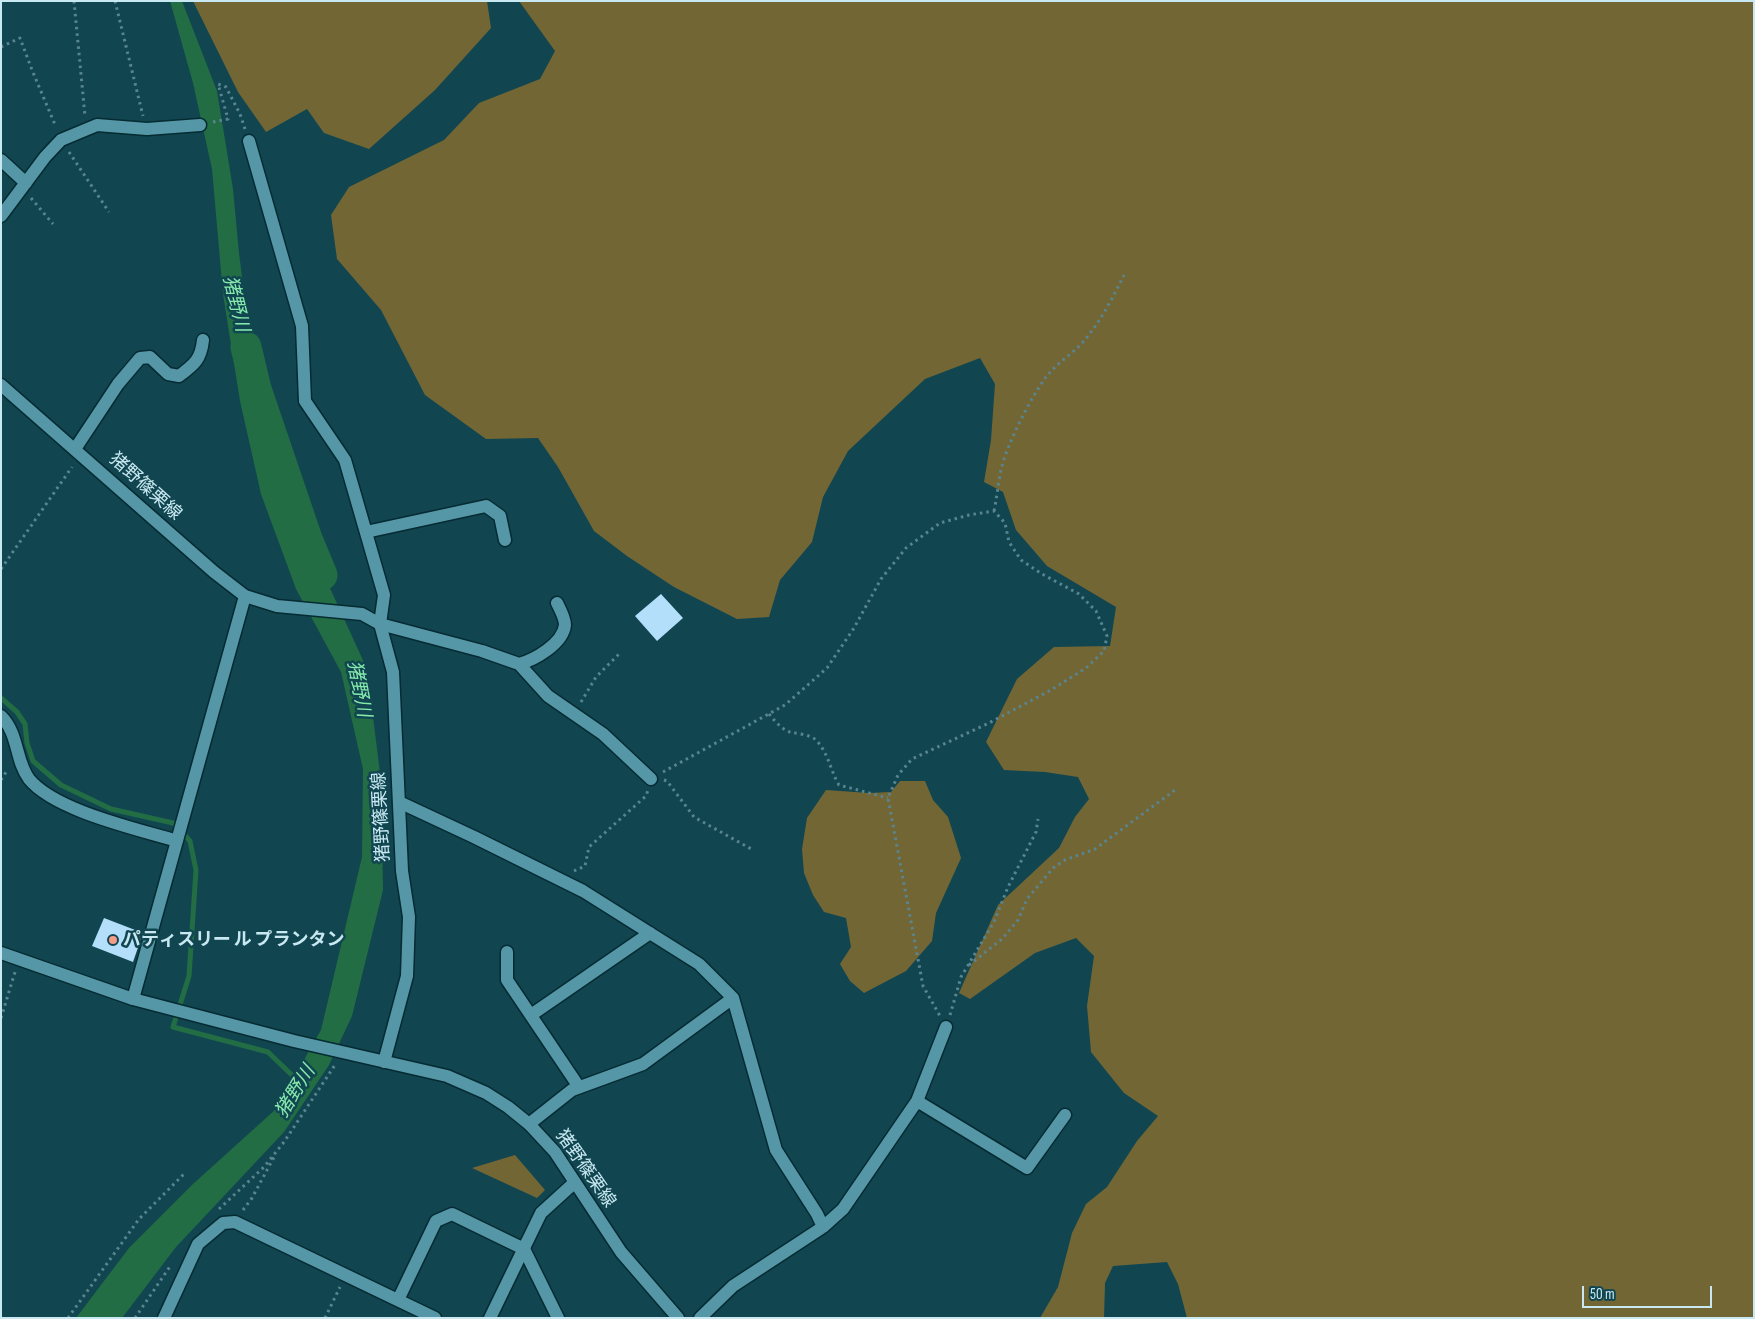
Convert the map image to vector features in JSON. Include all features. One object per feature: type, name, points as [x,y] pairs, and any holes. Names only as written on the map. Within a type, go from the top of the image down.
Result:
[{"type":"street","points":[[1,216],[45,157],[61,140],[98,125],[147,129],[200,124]]},
{"type":"street","points":[[249,141],[302,326],[305,401],[345,460],[384,595],[380,624],[482,651],[519,664],[548,696],[603,734],[651,779]]},
{"type":"street","points":[[1,160],[24,185]]},
{"type":"street","points":[[78,451],[118,384],[140,358],[150,357],[168,374],[179,376],[194,365],[201,353],[203,340]]},
{"type":"street","name":"猪野篠栗線","points":[[1,385],[214,572],[245,596],[277,606],[362,614],[380,624],[393,672],[402,871],[409,917],[407,976],[384,1062],[447,1076],[468,1084],[508,1107],[529,1124],[555,1152],[621,1252],[678,1318]]},
{"type":"street","points":[[366,532],[486,506],[500,516],[505,540]]},
{"type":"street","points":[[133,998],[245,596]]},
{"type":"street","points":[[519,664],[531,660],[558,640],[565,626],[563,615],[557,603]]},
{"type":"street","points":[[1,716],[12,733],[20,765],[40,789],[81,812],[177,841]]},
{"type":"street","points":[[399,802],[583,891],[699,964],[732,998],[776,1150],[817,1214],[823,1227]]},
{"type":"street","points":[[531,1015],[650,932]]},
{"type":"street","points":[[507,952],[507,980],[579,1087]]},
{"type":"street","points":[[1,953],[133,998],[294,1041],[384,1062]]},
{"type":"street","points":[[529,1124],[572,1090],[644,1064],[732,998]]},
{"type":"street","points":[[700,1318],[733,1286],[823,1227],[843,1209],[917,1101],[946,1027]]},
{"type":"street","points":[[917,1101],[1027,1168],[1065,1115]]},
{"type":"street","points":[[490,1318],[542,1213],[574,1183]]},
{"type":"street","points":[[398,1300],[436,1221],[452,1214],[524,1248],[558,1318]]},
{"type":"street","points":[[164,1318],[198,1244],[223,1223],[233,1222],[434,1318]]},
{"type":"path","points":[[74,1],[86,129]]},
{"type":"path","points":[[115,1],[147,129]]},
{"type":"path","points":[[1,47],[20,38],[61,140],[110,212]]},
{"type":"path","points":[[228,119],[218,84],[226,87],[240,114],[249,141]]},
{"type":"path","points":[[24,185],[54,224]]},
{"type":"path","points":[[994,511],[1001,469],[1009,446],[1032,398],[1046,376],[1083,342],[1109,305],[1124,275]]},
{"type":"path","points":[[1,569],[78,451]]},
{"type":"path","points":[[557,878],[585,866],[589,847],[646,796],[651,779],[785,705],[826,668],[854,628],[881,579],[906,548],[940,523],[969,515],[994,511]]},
{"type":"path","points":[[946,1027],[923,986],[888,798],[898,775],[912,759],[989,723],[1051,690],[1086,668],[1104,651],[1107,636],[1096,611],[1079,594],[1021,560],[1009,542],[1005,523],[994,511]]},
{"type":"path","points":[[574,714],[596,677],[620,653]]},
{"type":"path","points":[[769,714],[776,723],[788,731],[814,738],[826,753],[839,785],[888,798]]},
{"type":"path","points":[[651,779],[667,781],[694,817],[753,850]]},
{"type":"path","points":[[969,965],[1002,939],[1018,920],[1027,900],[1052,868],[1065,860],[1096,849],[1175,790]]},
{"type":"path","points":[[946,1027],[961,978],[994,922],[1008,887],[1036,832],[1038,819]]},
{"type":"path","points":[[1,1018],[18,959]]},
{"type":"path","points":[[215,1213],[264,1167],[278,1150],[343,1052]]},
{"type":"path","points":[[233,1222],[252,1198],[278,1150]]},
{"type":"path","points":[[68,1318],[139,1220],[186,1172]]},
{"type":"path","points":[[135,1318],[174,1260]]},
{"type":"path","points":[[325,1318],[346,1276]]},
{"type":"shaded area","points":[[193,1],[487,1],[491,28],[435,90],[369,149],[324,133],[307,109],[266,132],[238,92]]},
{"type":"shaded area","points":[[519,1],[1754,1],[1754,1318],[1187,1318],[1178,1284],[1167,1262],[1113,1266],[1105,1283],[1104,1318],[1040,1318],[1058,1287],[1072,1233],[1086,1204],[1107,1187],[1137,1141],[1158,1116],[1124,1093],[1091,1052],[1087,1006],[1094,956],[1076,938],[1035,953],[970,999],[959,993],[998,905],[1059,848],[1075,817],[1089,799],[1078,777],[1045,772],[1004,770],[986,742],[1017,679],[1054,647],[1110,646],[1116,607],[1047,566],[1016,530],[1003,492],[984,482],[991,440],[995,384],[980,358],[925,379],[848,451],[823,497],[812,542],[780,580],[769,617],[737,619],[674,587],[627,556],[594,531],[558,467],[538,438],[486,439],[425,395],[381,310],[337,259],[331,215],[349,187],[444,140],[479,103],[540,79],[555,51]]},
{"type":"shaded area","points":[[900,781],[925,781],[933,800],[948,817],[961,858],[936,913],[932,941],[906,971],[864,993],[850,981],[840,964],[851,947],[846,918],[824,912],[813,895],[804,873],[802,849],[807,818],[826,790],[869,793],[891,792]]},
{"type":"shaded area","points":[[515,1155],[545,1190],[537,1198],[472,1168]]},
{"type":"water","points":[[170,1],[182,1],[217,91],[233,189],[256,389],[307,538],[367,669],[381,781],[383,890],[352,1016],[329,1065],[284,1132],[176,1247],[122,1318],[76,1318],[129,1248],[193,1184],[276,1109],[321,1030],[362,857],[363,769],[341,672],[296,589],[261,494],[240,401],[223,294],[212,169],[193,83]]},
{"type":"building","points":[[661,594],[683,618],[657,641],[635,616]]},
{"type":"building","points":[[104,918],[143,933],[133,962],[92,946]]},
{"type":"waterway","name":"猪野川","points":[[246,347],[256,389],[307,539],[322,575]]},
{"type":"waterway","points":[[1,698],[17,712],[25,724],[27,743],[33,761],[61,785],[111,809],[173,823],[190,841],[196,870],[189,976],[173,1027],[268,1052],[298,1081]]},
{"type":"place","name":"パティスリー ル プランタン","points":[[113,940]]}]
